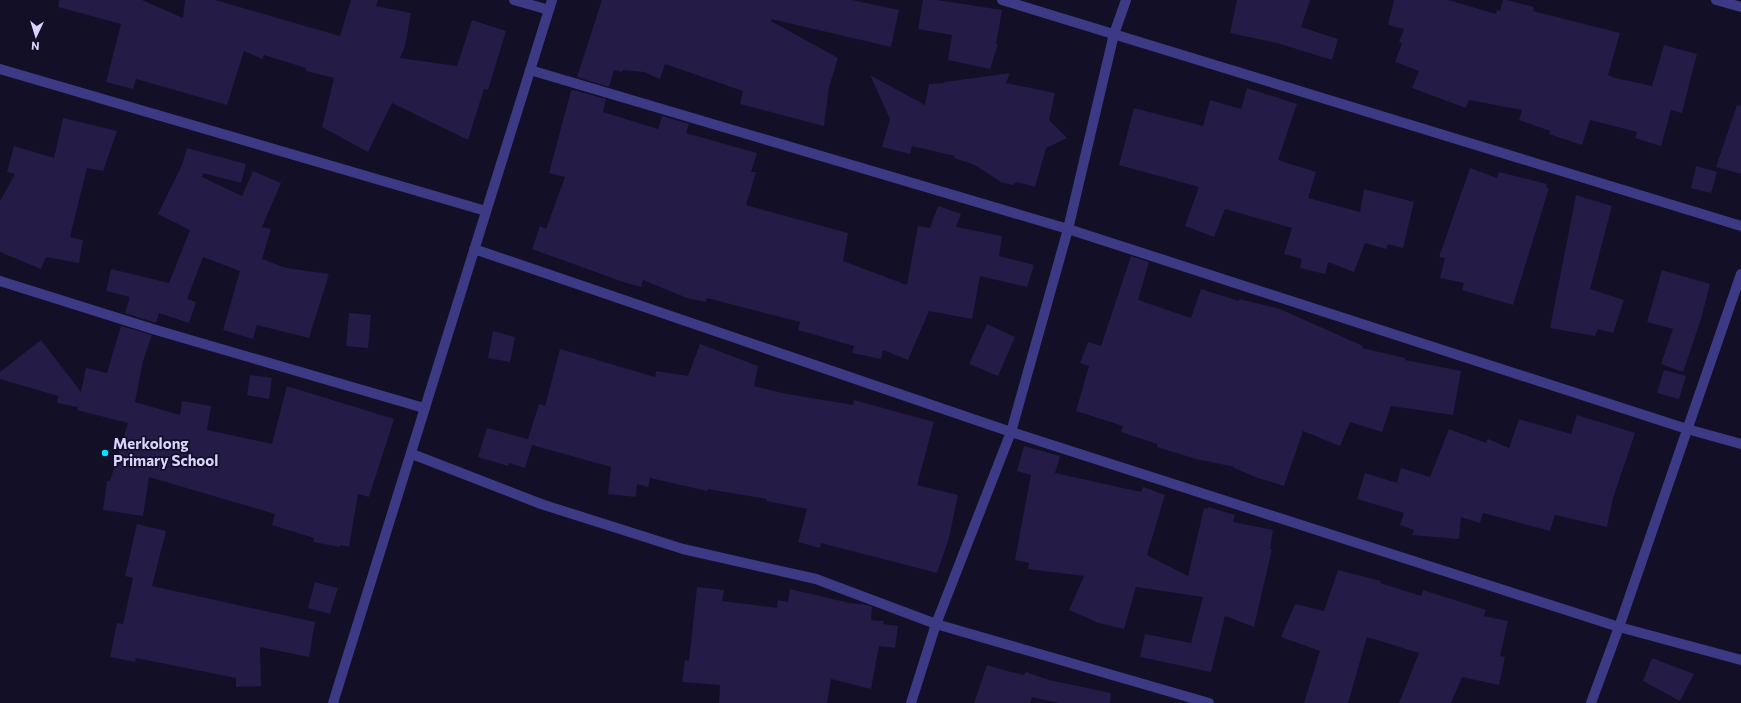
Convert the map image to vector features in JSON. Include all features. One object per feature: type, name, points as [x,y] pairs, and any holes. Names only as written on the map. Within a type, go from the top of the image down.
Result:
[{"type":"street","points":[[514,0],[549,10]]},
{"type":"street","points":[[333,703],[412,454],[424,408],[552,0]]},
{"type":"street","points":[[1002,0],[1741,226]]},
{"type":"street","points":[[911,703],[936,624],[1011,432],[1068,229],[1114,34],[1126,0]]},
{"type":"street","points":[[1716,0],[1741,8]]},
{"type":"street","points":[[0,69],[486,211]]},
{"type":"street","points":[[530,70],[1068,229],[1687,429],[1741,444]]},
{"type":"street","points":[[474,249],[1011,432],[1619,627],[1741,660]]},
{"type":"street","points":[[1591,703],[1619,627],[1741,274]]},
{"type":"street","points":[[0,281],[156,330],[424,408]]},
{"type":"street","points":[[412,454],[541,504],[683,550],[816,579],[936,624],[1209,703]]},
{"type":"building","points":[[59,0],[142,0],[183,18],[185,0],[215,0],[340,36],[351,0],[378,0],[376,6],[411,13],[405,46],[400,58],[457,66],[472,20],[506,31],[488,90],[484,89],[468,140],[392,103],[368,152],[322,127],[334,78],[306,71],[306,68],[264,55],[262,59],[244,51],[227,105],[136,79],[133,89],[106,82],[121,24],[58,7]]},
{"type":"building","points":[[602,0],[852,0],[899,10],[891,47],[771,19],[771,21],[838,58],[829,87],[824,126],[740,104],[743,91],[665,64],[660,79],[644,72],[623,70],[622,72],[614,70],[609,87],[577,77]]},
{"type":"building","points":[[923,0],[937,0],[1002,10],[996,44],[998,44],[990,69],[948,60],[952,35],[918,29]]},
{"type":"building","points":[[1237,0],[1310,0],[1301,27],[1338,39],[1332,60],[1277,43],[1230,33]]},
{"type":"building","points":[[1394,0],[1448,0],[1496,14],[1497,10],[1500,11],[1503,0],[1507,0],[1534,7],[1533,11],[1620,33],[1608,75],[1611,77],[1652,86],[1664,45],[1697,54],[1682,113],[1671,110],[1661,146],[1635,138],[1637,132],[1590,120],[1582,145],[1549,134],[1550,131],[1519,120],[1522,110],[1469,100],[1466,108],[1412,88],[1419,71],[1395,62],[1402,43],[1399,42],[1404,29],[1388,25]]},
{"type":"building","points":[[1010,73],[1006,83],[1055,93],[1049,120],[1067,138],[1046,148],[1035,187],[1017,182],[1012,185],[1001,182],[975,165],[954,158],[955,156],[912,146],[910,154],[882,147],[890,119],[870,75],[925,105],[929,84]]},
{"type":"building","points":[[1247,88],[1297,104],[1278,160],[1316,172],[1308,198],[1360,212],[1364,189],[1414,202],[1403,248],[1388,244],[1386,249],[1365,243],[1354,272],[1328,262],[1325,274],[1300,268],[1302,259],[1284,254],[1292,228],[1225,209],[1214,237],[1185,226],[1199,187],[1119,165],[1134,108],[1203,126],[1210,100],[1241,109]]},
{"type":"building","points":[[573,90],[606,99],[603,112],[658,129],[662,116],[689,124],[686,133],[757,153],[751,172],[756,172],[746,205],[848,233],[843,261],[907,285],[918,226],[930,228],[938,206],[961,214],[956,227],[1002,236],[999,256],[1034,265],[1027,287],[980,276],[972,319],[929,311],[908,360],[883,350],[881,359],[852,353],[854,346],[798,330],[800,322],[707,298],[706,302],[687,298],[643,280],[641,287],[626,283],[532,249],[540,226],[546,229],[565,177],[549,173],[571,91]]},
{"type":"building","points":[[1737,105],[1741,106],[1741,174],[1716,167]]},
{"type":"building","points":[[63,118],[117,131],[103,171],[87,168],[70,237],[83,240],[79,263],[46,257],[41,269],[0,252],[0,201],[15,174],[7,172],[14,146],[54,158]]},
{"type":"building","points":[[187,148],[246,164],[241,183],[203,173],[202,177],[242,196],[253,171],[281,183],[262,227],[271,229],[262,259],[286,268],[329,274],[309,338],[257,325],[253,339],[223,330],[240,271],[203,257],[187,299],[196,302],[189,323],[159,313],[156,323],[125,313],[130,297],[106,291],[111,269],[169,283],[190,230],[158,214],[182,165]]},
{"type":"building","points":[[1696,166],[1717,172],[1711,193],[1691,188]]},
{"type":"building","points":[[1470,168],[1497,178],[1499,172],[1547,184],[1546,188],[1549,188],[1513,305],[1462,290],[1464,283],[1440,278],[1445,258],[1439,257]]},
{"type":"building","points":[[1576,195],[1612,206],[1590,289],[1624,300],[1613,333],[1598,329],[1595,336],[1550,328]]},
{"type":"building","points":[[1131,256],[1149,262],[1138,300],[1191,318],[1201,289],[1239,301],[1239,299],[1280,309],[1363,346],[1362,348],[1405,358],[1405,360],[1461,371],[1453,415],[1391,406],[1382,432],[1350,422],[1340,446],[1303,431],[1284,486],[1258,478],[1234,468],[1235,467],[1196,459],[1157,447],[1157,444],[1121,432],[1123,426],[1076,411],[1089,366],[1080,363],[1088,342],[1101,346]]},
{"type":"building","points":[[1662,270],[1710,284],[1701,319],[1683,372],[1661,364],[1673,329],[1647,322]]},
{"type":"building","points":[[349,313],[371,315],[368,348],[346,346]]},
{"type":"building","points":[[987,324],[1015,337],[998,376],[969,364]]},
{"type":"building","points":[[121,326],[152,335],[143,361],[135,402],[180,415],[182,401],[211,406],[207,430],[272,444],[287,386],[394,419],[369,497],[358,494],[349,547],[341,545],[340,547],[313,542],[314,538],[272,525],[275,514],[149,477],[143,516],[103,510],[107,481],[110,481],[128,423],[77,410],[78,407],[57,403],[58,396],[0,379],[0,372],[41,340],[81,392],[86,368],[107,373]]},
{"type":"building","points":[[493,331],[515,337],[510,362],[488,358]]},
{"type":"building","points":[[700,344],[758,366],[754,386],[787,394],[853,405],[854,400],[934,422],[917,485],[958,495],[949,538],[937,573],[821,543],[820,548],[798,542],[807,509],[766,501],[767,499],[708,489],[707,491],[650,478],[648,487],[637,484],[636,497],[608,494],[611,467],[532,445],[525,468],[509,463],[508,466],[478,457],[487,428],[528,439],[539,404],[545,406],[560,349],[655,377],[656,371],[688,376]]},
{"type":"building","points":[[1664,370],[1686,376],[1679,399],[1657,393]]},
{"type":"building","points":[[250,375],[272,378],[269,399],[247,395]]},
{"type":"building","points":[[1577,415],[1635,433],[1613,498],[1607,527],[1555,515],[1550,531],[1483,513],[1480,523],[1461,517],[1459,539],[1412,535],[1414,530],[1400,525],[1404,513],[1357,499],[1365,473],[1397,483],[1401,468],[1430,477],[1449,429],[1486,443],[1488,439],[1509,448],[1519,419],[1571,434]]},
{"type":"building","points":[[1024,446],[1060,456],[1055,473],[1141,492],[1143,487],[1165,495],[1147,555],[1188,576],[1204,508],[1207,509],[1208,507],[1235,515],[1233,522],[1273,530],[1270,549],[1272,549],[1254,627],[1225,616],[1211,672],[1140,657],[1145,634],[1191,643],[1203,597],[1136,587],[1124,629],[1099,623],[1069,610],[1084,576],[1028,569],[1029,563],[1015,560],[1031,475],[1017,471]]},
{"type":"building","points":[[137,524],[166,531],[152,586],[315,622],[309,657],[260,647],[261,686],[236,687],[236,678],[136,658],[135,662],[110,657],[117,623],[123,624],[133,578],[125,576]]},
{"type":"building","points":[[1338,570],[1381,581],[1380,583],[1421,596],[1423,590],[1486,610],[1484,616],[1508,621],[1500,656],[1505,657],[1499,685],[1462,677],[1451,703],[1399,703],[1419,653],[1367,637],[1348,703],[1304,703],[1320,651],[1281,637],[1295,604],[1324,611]]},
{"type":"building","points":[[315,582],[338,588],[330,614],[308,608]]},
{"type":"building","points":[[697,587],[724,590],[722,601],[777,608],[778,600],[788,602],[790,589],[850,603],[868,605],[872,607],[871,620],[884,621],[883,624],[898,626],[895,648],[879,646],[871,689],[831,679],[827,703],[719,703],[720,685],[682,682],[685,660],[689,661]]},
{"type":"building","points":[[1652,658],[1694,674],[1680,701],[1643,681]]},
{"type":"building","points":[[987,665],[1024,675],[1026,672],[1049,680],[1111,693],[1110,703],[1059,703],[1032,697],[1030,703],[974,703]]},
{"type":"place","name":"Merkolong Primary School","points":[[105,453]]}]
